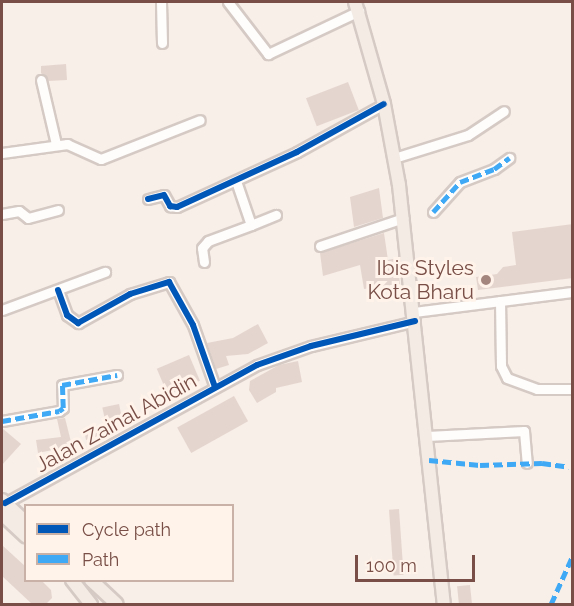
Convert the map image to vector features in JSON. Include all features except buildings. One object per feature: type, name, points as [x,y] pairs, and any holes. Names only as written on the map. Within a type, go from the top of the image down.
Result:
[{"type":"main road","points":[[357,6],[384,104],[403,218],[444,604]]},
{"type":"main road","points":[[3,506],[24,521]]},
{"type":"main road","points":[[3,506],[24,533]]},
{"type":"main road","points":[[74,582],[91,604]]},
{"type":"main road","points":[[92,582],[117,604]]},
{"type":"street","points":[[161,2],[162,44]]},
{"type":"street","points":[[228,2],[268,54],[357,6]]},
{"type":"street","points":[[41,80],[56,144]]},
{"type":"street","points":[[148,199],[164,195],[175,208],[236,181],[384,104]]},
{"type":"street","points":[[394,158],[468,135],[504,111]]},
{"type":"street","points":[[2,153],[67,144],[101,159],[200,120]]},
{"type":"street","points":[[434,212],[460,182],[494,170],[509,158]]},
{"type":"street","points":[[236,181],[251,225]]},
{"type":"street","points":[[2,214],[19,211],[30,218],[58,210]]},
{"type":"street","points":[[204,262],[204,244],[276,215]]},
{"type":"street","points":[[320,246],[403,218]]},
{"type":"street","points":[[2,310],[105,272]]},
{"type":"street","points":[[58,290],[67,315],[78,323],[99,315],[130,294],[169,282],[193,325],[215,387]]},
{"type":"street","name":"Jalan Zainal Abidin","points":[[3,506],[215,387],[283,354],[414,317],[500,301],[572,292]]},
{"type":"street","points":[[500,301],[501,366],[507,378],[537,389],[573,389]]},
{"type":"street","points":[[2,420],[59,411],[63,408],[61,387],[65,383],[117,375]]},
{"type":"street","points":[[427,436],[524,431],[527,463]]},
{"type":"marked path","points":[[433,212],[460,182],[494,169],[509,158]]},
{"type":"marked path","points":[[2,421],[59,411],[63,408],[62,385],[117,375]]},
{"type":"marked path","points":[[429,460],[480,465],[542,463],[569,467]]},
{"type":"marked path","points":[[551,604],[572,557]]},
{"type":"cycle path","points":[[148,199],[164,195],[170,206],[177,207],[297,152],[384,104]]},
{"type":"cycle path","points":[[58,290],[67,315],[78,323],[130,294],[169,282],[193,325],[215,387]]},
{"type":"cycle path","points":[[5,503],[257,365],[311,346],[415,321]]},
{"type":"place","name":"Ibis Styles Kota Bharu","points":[[486,280]]}]
